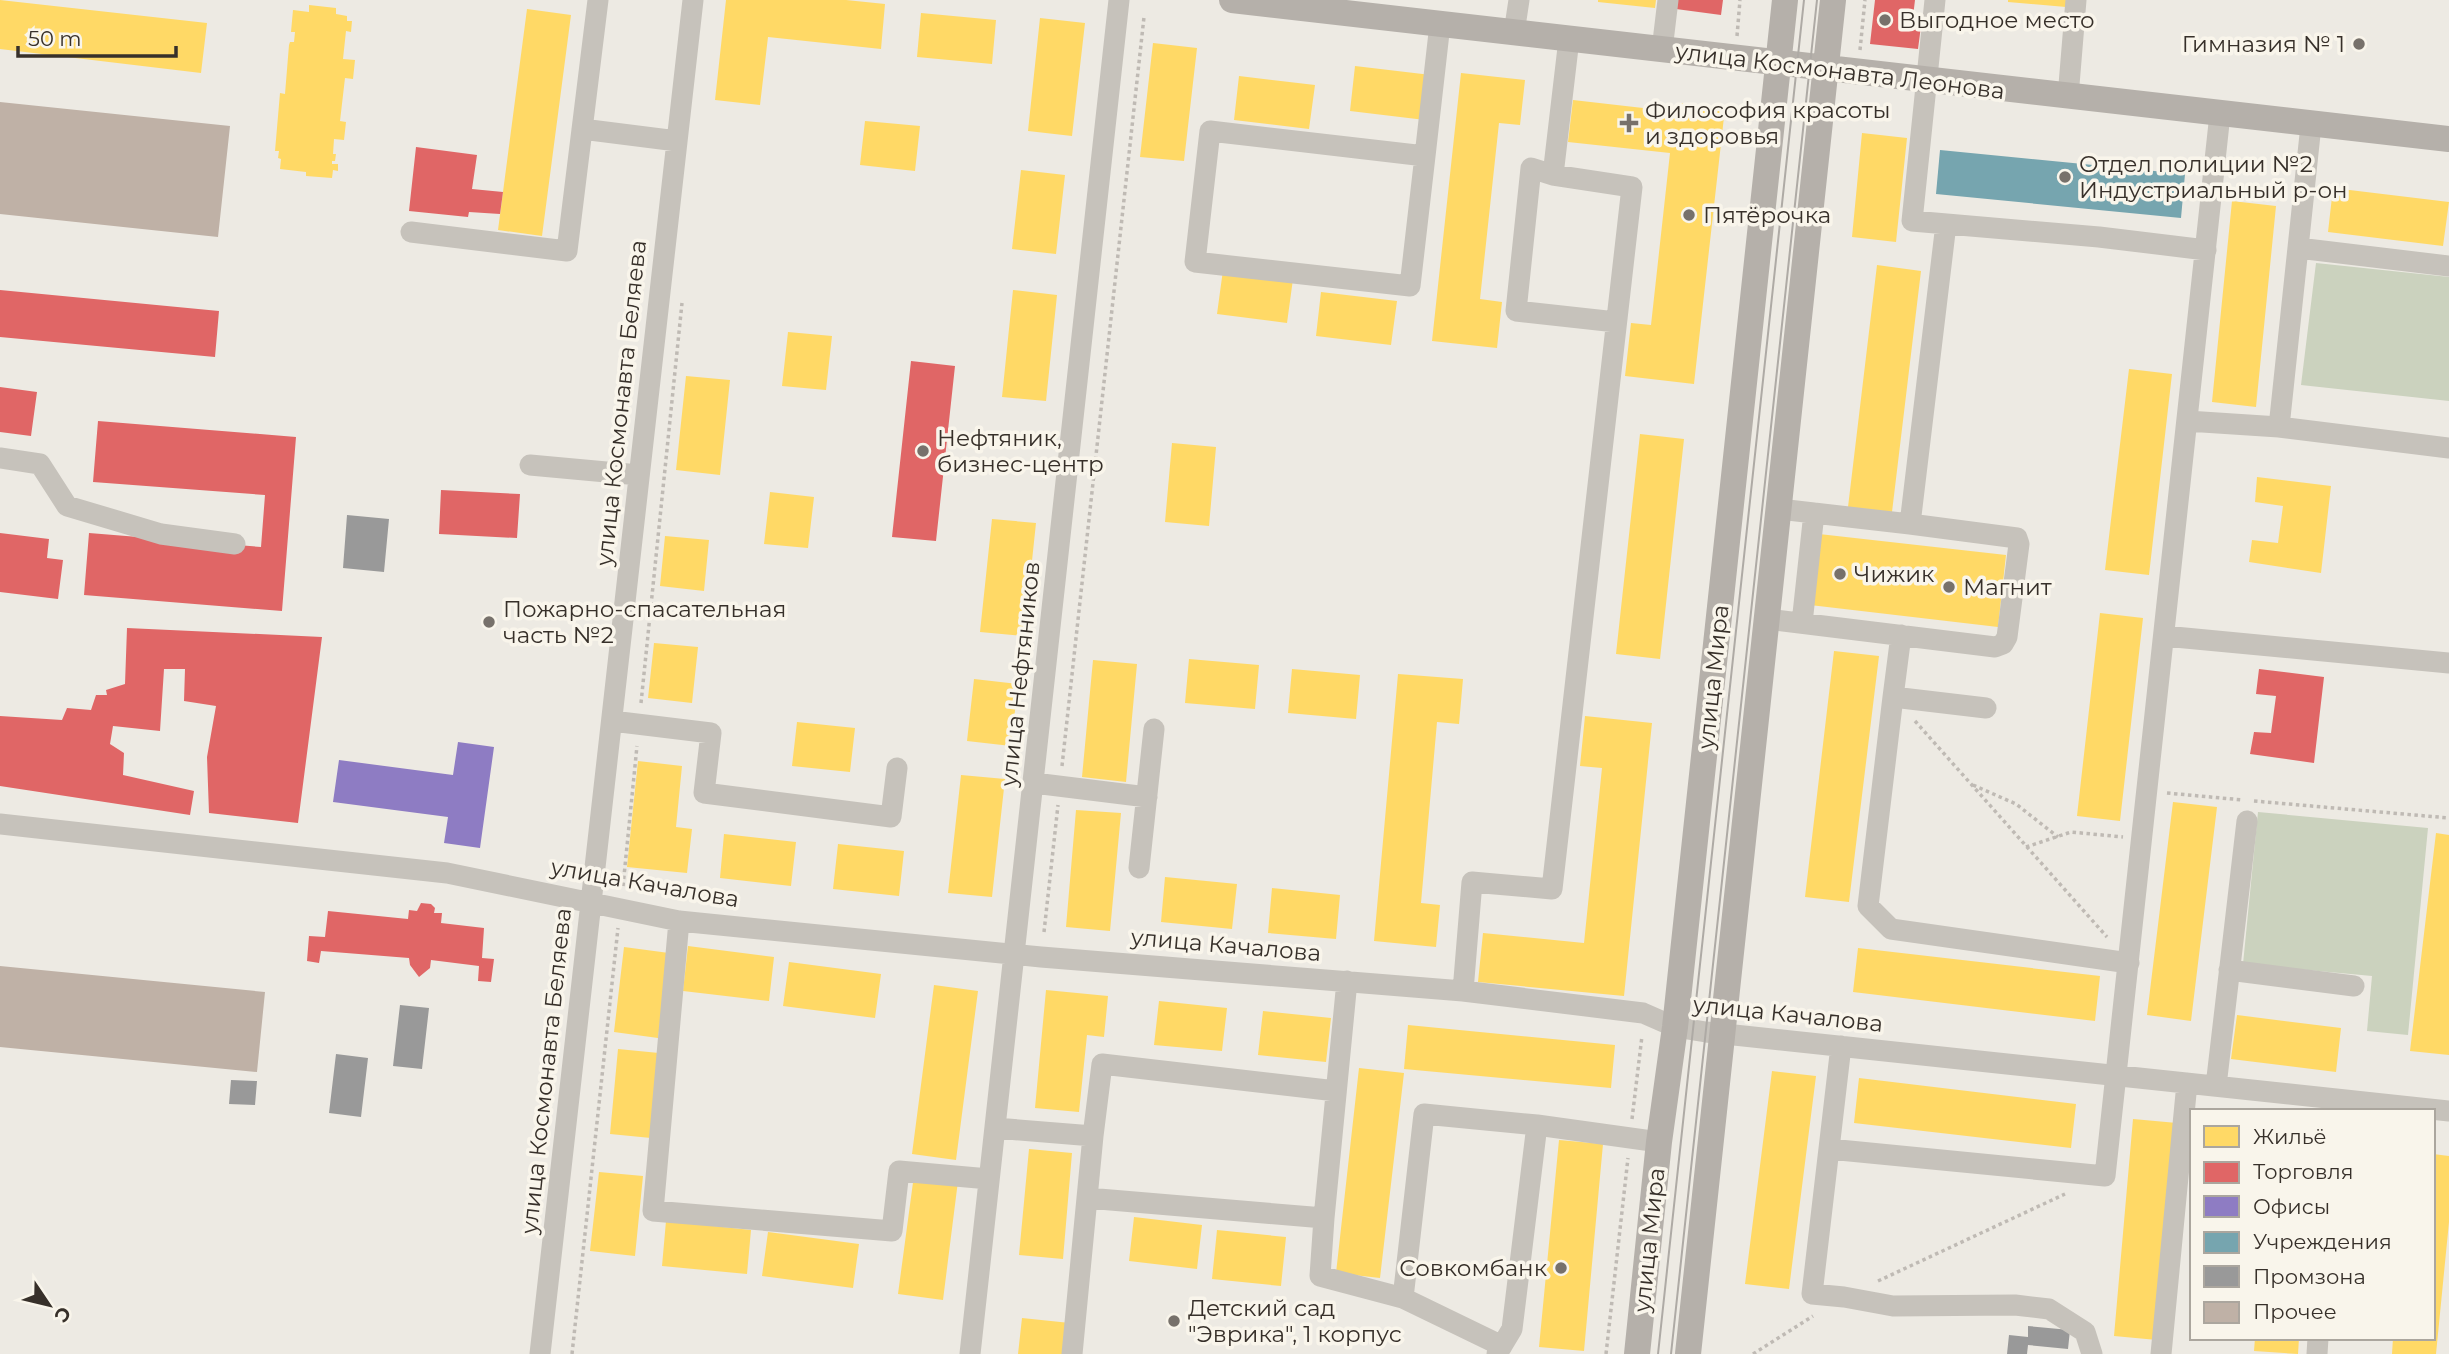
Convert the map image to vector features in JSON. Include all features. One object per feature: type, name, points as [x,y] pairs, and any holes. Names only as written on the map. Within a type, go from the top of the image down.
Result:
[{"type":"main road","name":"улица Космонавта Леонова","points":[[1232,0],[1390,9],[1440,24],[2449,139]]},
{"type":"main road","name":"улица Мира","points":[[1637,1354],[1659,1142],[1675,1027],[1785,0]]},
{"type":"main road","name":"улица Мира","points":[[1688,1354],[1833,0]]},
{"type":"street","points":[[411,232],[567,251],[598,0]]},
{"type":"street","name":"улица Космонавта Беляева","points":[[540,1354],[693,0]]},
{"type":"street","name":"улица Нефтяников","points":[[970,1354],[1119,0]]},
{"type":"street","points":[[1514,33],[1519,0]]},
{"type":"street","points":[[1662,50],[1668,0]]},
{"type":"street","points":[[1935,0],[1912,221],[2206,250]]},
{"type":"street","points":[[2068,97],[2076,0]]},
{"type":"street","points":[[1425,156],[1210,131],[1195,262],[1410,286],[1425,156],[1440,24]]},
{"type":"street","points":[[1553,174],[1569,39]]},
{"type":"street","points":[[1829,1149],[2105,1176],[2220,114]]},
{"type":"street","points":[[2279,427],[2311,125]]},
{"type":"street","points":[[582,129],[677,141]]},
{"type":"street","points":[[1463,991],[1472,882],[1552,889],[1632,187],[1531,168],[1516,311],[1616,322]]},
{"type":"street","points":[[1910,524],[1946,224]]},
{"type":"street","points":[[2298,248],[2449,266]]},
{"type":"street","points":[[2188,421],[2279,427],[2449,448]]},
{"type":"street","points":[[0,458],[40,464],[66,506],[161,534],[235,544]]},
{"type":"street","points":[[530,465],[639,475]]},
{"type":"street","points":[[1767,619],[1995,647],[2003,644],[2007,637],[2019,544],[2017,538],[2011,536],[1779,509]]},
{"type":"street","points":[[1802,624],[1814,513]]},
{"type":"street","points":[[1900,635],[1868,906],[1891,929],[2129,962]]},
{"type":"street","points":[[2164,636],[2449,663]]},
{"type":"street","points":[[1893,697],[1986,708]]},
{"type":"street","points":[[612,721],[711,733],[704,793],[891,817],[897,768]]},
{"type":"street","points":[[1139,869],[1154,729]]},
{"type":"street","points":[[1034,783],[1147,797]]},
{"type":"street","points":[[2216,1086],[2247,821]]},
{"type":"street","name":"улица Качалова","points":[[0,824],[447,873],[679,921],[1015,954],[1463,991],[1643,1013],[1675,1027],[1723,1034],[2216,1086],[2337,1105],[2412,1109]]},
{"type":"street","points":[[679,921],[653,1211],[892,1231],[899,1171],[989,1179]]},
{"type":"street","points":[[2229,970],[2354,986]]},
{"type":"street","points":[[1347,981],[1324,1218],[1321,1276],[1403,1298],[1499,1350],[1512,1329],[1538,1125]]},
{"type":"street","points":[[1841,1046],[1812,1294],[1893,1306],[2015,1305],[2049,1309],[2085,1332],[2092,1354]]},
{"type":"street","points":[[1072,1354],[1102,1064],[1336,1091]]},
{"type":"street","points":[[2161,1354],[2187,1083]]},
{"type":"street","points":[[1403,1298],[1424,1114],[1538,1125],[1659,1142]]},
{"type":"street","points":[[995,1128],[1093,1136]]},
{"type":"street","points":[[1087,1198],[1324,1218]]},
{"type":"path","points":[[1737,36],[1740,0]]},
{"type":"path","points":[[1859,52],[1865,0]]},
{"type":"path","points":[[1044,932],[1144,17]]},
{"type":"path","points":[[623,886],[682,301]]},
{"type":"path","points":[[1893,697],[2129,962]]},
{"type":"path","points":[[1971,784],[2016,804],[2058,837]]},
{"type":"path","points":[[2148,791],[2449,818]]},
{"type":"path","points":[[2026,847],[2071,832],[2143,838]]},
{"type":"path","points":[[572,1354],[618,926]]},
{"type":"path","points":[[1606,1354],[1643,1013]]},
{"type":"path","points":[[1753,1354],[1844,1297],[2067,1193]]},
{"type":"green space","points":[[2316,263],[2449,277],[2449,401],[2301,385]]},
{"type":"green space","points":[[2258,812],[2428,828],[2408,1035],[2367,1031],[2372,976],[2243,964]]},
{"type":"building: Жильё","points":[[0,0],[207,23],[201,73],[0,49]]},
{"type":"building: Жильё","points":[[726,0],[846,0],[885,4],[881,49],[768,37],[760,105],[715,100]]},
{"type":"building: Жильё","points":[[1598,0],[1656,0],[1655,8]]},
{"type":"building: Жильё","points":[[2066,0],[2066,7],[2008,2]]},
{"type":"building: Жильё","points":[[309,5],[336,8],[336,14],[347,16],[347,21],[352,21],[351,32],[346,31],[343,59],[355,60],[353,79],[345,78],[340,121],[346,122],[344,140],[334,139],[333,154],[336,154],[332,164],[338,164],[338,171],[333,170],[332,178],[306,176],[306,172],[280,169],[279,151],[275,151],[280,93],[285,94],[289,45],[294,42],[295,32],[291,32],[293,10],[309,12]]},
{"type":"building: Жильё","points":[[527,9],[571,15],[542,236],[498,230]]},
{"type":"building: Жильё","points":[[921,13],[996,20],[992,64],[917,57]]},
{"type":"building: Жильё","points":[[1040,18],[1085,23],[1072,136],[1028,131]]},
{"type":"building: Жильё","points":[[1153,43],[1197,48],[1184,161],[1140,157]]},
{"type":"building: Жильё","points":[[1355,66],[1431,75],[1425,120],[1350,111]]},
{"type":"building: Жильё","points":[[1461,73],[1525,80],[1520,125],[1499,123],[1480,299],[1502,302],[1497,348],[1432,341]]},
{"type":"building: Жильё","points":[[1239,76],[1315,85],[1309,129],[1234,120]]},
{"type":"building: Жильё","points":[[1573,100],[1678,112],[1679,103],[1725,108],[1694,384],[1625,376],[1631,323],[1651,325],[1670,153],[1568,142]]},
{"type":"building: Жильё","points":[[865,121],[920,126],[915,171],[860,165]]},
{"type":"building: Жильё","points":[[1862,133],[1907,138],[1896,242],[1852,237]]},
{"type":"building: Жильё","points":[[1021,170],[1065,175],[1056,254],[1012,249]]},
{"type":"building: Жильё","points":[[2333,188],[2449,202],[2443,246],[2328,232]]},
{"type":"building: Жильё","points":[[2232,201],[2276,206],[2256,407],[2212,402]]},
{"type":"building: Жильё","points":[[1877,265],[1921,271],[1892,512],[1848,507]]},
{"type":"building: Жильё","points":[[1223,270],[1293,279],[1287,323],[1217,314]]},
{"type":"building: Жильё","points":[[1013,290],[1057,295],[1046,401],[1002,397]]},
{"type":"building: Жильё","points":[[1321,292],[1397,301],[1391,345],[1316,336]]},
{"type":"building: Жильё","points":[[788,332],[832,336],[826,390],[782,386]]},
{"type":"building: Жильё","points":[[2129,369],[2172,374],[2149,575],[2105,570]]},
{"type":"building: Жильё","points":[[686,376],[730,380],[720,475],[676,470]]},
{"type":"building: Жильё","points":[[1640,434],[1684,439],[1660,659],[1616,654]]},
{"type":"building: Жильё","points":[[1172,443],[1216,447],[1209,526],[1165,522]]},
{"type":"building: Жильё","points":[[2257,477],[2331,486],[2321,573],[2249,562],[2252,540],[2278,543],[2283,506],[2255,502]]},
{"type":"building: Жильё","points":[[770,492],[814,497],[808,548],[764,544]]},
{"type":"building: Жильё","points":[[992,519],[1036,523],[1024,636],[980,632]]},
{"type":"building: Жильё","points":[[1819,534],[2006,555],[1998,627],[1810,605]]},
{"type":"building: Жильё","points":[[665,536],[709,540],[704,591],[660,586]]},
{"type":"building: Жильё","points":[[2100,613],[2143,618],[2120,821],[2077,816]]},
{"type":"building: Жильё","points":[[654,643],[698,647],[692,703],[648,698]]},
{"type":"building: Жильё","points":[[1834,651],[1879,656],[1849,902],[1805,897]]},
{"type":"building: Жильё","points":[[1189,659],[1259,665],[1255,709],[1185,703]]},
{"type":"building: Жильё","points":[[1093,660],[1137,664],[1126,782],[1082,777]]},
{"type":"building: Жильё","points":[[1292,669],[1360,675],[1356,719],[1288,713]]},
{"type":"building: Жильё","points":[[1398,674],[1463,679],[1459,724],[1437,722],[1421,903],[1440,905],[1436,947],[1374,941]]},
{"type":"building: Жильё","points":[[974,679],[1018,684],[1011,746],[967,741]]},
{"type":"building: Жильё","points":[[1585,716],[1652,723],[1624,996],[1478,982],[1483,933],[1584,943],[1602,768],[1580,766]]},
{"type":"building: Жильё","points":[[797,722],[855,728],[850,772],[792,766]]},
{"type":"building: Жильё","points":[[638,761],[682,766],[676,827],[692,829],[687,873],[627,867]]},
{"type":"building: Жильё","points":[[961,775],[1005,779],[992,897],[948,893]]},
{"type":"building: Жильё","points":[[2173,802],[2217,807],[2191,1021],[2147,1015]]},
{"type":"building: Жильё","points":[[1076,810],[1121,813],[1110,931],[1066,927]]},
{"type":"building: Жильё","points":[[2436,833],[2449,835],[2449,1055],[2410,1051]]},
{"type":"building: Жильё","points":[[724,834],[796,842],[791,886],[720,878]]},
{"type":"building: Жильё","points":[[838,844],[904,851],[899,896],[833,889]]},
{"type":"building: Жильё","points":[[1165,877],[1237,884],[1232,929],[1161,922]]},
{"type":"building: Жильё","points":[[1272,888],[1340,895],[1336,939],[1268,933]]},
{"type":"building: Жильё","points":[[688,946],[774,957],[769,1001],[683,991]]},
{"type":"building: Жильё","points":[[624,947],[669,953],[658,1038],[614,1032]]},
{"type":"building: Жильё","points":[[1858,948],[2100,976],[2095,1021],[1853,992]]},
{"type":"building: Жильё","points":[[789,962],[881,974],[875,1018],[783,1006]]},
{"type":"building: Жильё","points":[[934,985],[978,991],[956,1160],[912,1154]]},
{"type":"building: Жильё","points":[[1046,990],[1108,996],[1104,1037],[1087,1035],[1079,1112],[1035,1108]]},
{"type":"building: Жильё","points":[[1159,1001],[1227,1008],[1222,1051],[1154,1045]]},
{"type":"building: Жильё","points":[[1263,1011],[1331,1018],[1326,1062],[1258,1055]]},
{"type":"building: Жильё","points":[[2237,1015],[2341,1028],[2336,1072],[2231,1059]]},
{"type":"building: Жильё","points":[[1408,1025],[1615,1045],[1611,1088],[1404,1069]]},
{"type":"building: Жильё","points":[[618,1049],[659,1053],[651,1138],[610,1134]]},
{"type":"building: Жильё","points":[[1359,1068],[1404,1073],[1380,1278],[1336,1273]]},
{"type":"building: Жильё","points":[[1772,1071],[1816,1076],[1789,1289],[1745,1284]]},
{"type":"building: Жильё","points":[[1859,1078],[2076,1104],[2071,1148],[1854,1123]]},
{"type":"building: Жильё","points":[[2133,1119],[2177,1123],[2157,1340],[2114,1336]]},
{"type":"building: Жильё","points":[[1559,1140],[1603,1144],[1584,1351],[1539,1347]]},
{"type":"building: Жильё","points":[[1029,1149],[1072,1153],[1063,1259],[1019,1255]]},
{"type":"building: Жильё","points":[[2435,1154],[2449,1156],[2449,1222],[2436,1354],[2392,1354],[2393,1340],[2435,1340]]},
{"type":"building: Жильё","points":[[599,1172],[643,1176],[635,1256],[590,1251]]},
{"type":"building: Жильё","points":[[914,1175],[958,1181],[943,1300],[898,1294]]},
{"type":"building: Жильё","points":[[1134,1217],[1202,1225],[1197,1269],[1129,1261]]},
{"type":"building: Жильё","points":[[666,1221],[751,1230],[747,1274],[662,1266]]},
{"type":"building: Жильё","points":[[1217,1230],[1286,1237],[1281,1286],[1212,1279]]},
{"type":"building: Жильё","points":[[768,1232],[859,1244],[853,1288],[762,1276]]},
{"type":"building: Жильё","points":[[1022,1318],[1070,1323],[1067,1354],[1018,1354]]},
{"type":"building: Жильё","points":[[2255,1340],[2299,1340],[2298,1354],[2254,1351]]},
{"type":"building: Торговля","points":[[1677,0],[1723,0],[1721,15],[1676,9]]},
{"type":"building: Торговля","points":[[1875,0],[1915,0],[1912,25],[1921,26],[1918,49],[1870,44]]},
{"type":"building: Торговля","points":[[416,147],[477,155],[472,189],[503,192],[500,214],[469,212],[468,217],[409,211]]},
{"type":"building: Торговля","points":[[0,290],[219,311],[215,357],[0,337]]},
{"type":"building: Торговля","name":"Нефтяник, бизнес-центр","points":[[911,361],[955,366],[936,541],[892,537]]},
{"type":"building: Торговля","points":[[0,387],[37,392],[31,436],[0,432]]},
{"type":"building: Торговля","points":[[98,421],[296,437],[282,611],[84,595],[89,533],[261,547],[265,495],[93,482]]},
{"type":"building: Торговля","points":[[441,490],[520,494],[517,538],[439,534]]},
{"type":"building: Торговля","points":[[0,533],[49,539],[47,558],[63,560],[58,599],[0,592]]},
{"type":"building: Торговля","points":[[127,628],[322,637],[298,823],[209,813],[207,757],[216,706],[184,701],[185,669],[164,669],[160,731],[113,726],[110,744],[124,753],[123,775],[194,791],[190,815],[0,786],[0,716],[62,720],[67,708],[91,710],[96,695],[107,695],[106,690],[125,684]]},
{"type":"building: Торговля","points":[[2259,669],[2324,677],[2314,763],[2250,754],[2254,732],[2271,733],[2276,696],[2256,694]]},
{"type":"building: Торговля","points":[[421,903],[431,904],[435,908],[434,913],[442,913],[441,923],[484,928],[482,958],[494,959],[491,982],[478,981],[479,966],[431,960],[430,968],[419,977],[410,965],[409,958],[321,951],[319,963],[307,961],[309,936],[325,937],[328,911],[408,919],[409,910],[417,911]]},
{"type":"building: Офисы","points":[[458,742],[494,747],[480,848],[444,843],[448,817],[333,802],[339,760],[453,775]]},
{"type":"building: Учреждения","points":[[1940,150],[2185,174],[2181,218],[1936,194]]},
{"type":"building: Промзона","points":[[347,515],[389,519],[384,572],[343,568]]},
{"type":"building: Промзона","points":[[400,1005],[429,1008],[422,1069],[393,1066]]},
{"type":"building: Промзона","points":[[336,1054],[368,1058],[361,1117],[329,1113]]},
{"type":"building: Промзона","points":[[231,1080],[257,1081],[255,1105],[229,1104]]},
{"type":"building: Промзона","points":[[2028,1326],[2070,1330],[2068,1349],[2028,1345],[2027,1354],[2007,1354],[2009,1335],[2028,1337]]},
{"type":"building: Прочее","points":[[0,102],[230,126],[218,237],[0,214]]},
{"type":"building: Прочее","points":[[0,966],[265,992],[257,1072],[0,1047]]},
{"type":"tram line","points":[[1658,1354],[1804,0]]},
{"type":"tram line","points":[[1671,1354],[1817,0]]},
{"type":"place","name":"Выгодное место","points":[[1885,20]]},
{"type":"place","name":"Гимназия № 1","points":[[2359,44]]},
{"type":"place","name":"Философия красоты и здоровья","points":[[1629,123]]},
{"type":"place","name":"Отдел полиции №2 Индустриальный р-он","points":[[2065,177]]},
{"type":"place","name":"Пятёрочка","points":[[1689,215]]},
{"type":"place","name":"Нефтяник, бизнес-центр","points":[[923,451]]},
{"type":"place","name":"Чижик","points":[[1840,574]]},
{"type":"place","name":"Магнит","points":[[1949,587]]},
{"type":"place","name":"Пожарно-спасательная часть №2","points":[[489,622]]},
{"type":"place","name":"Совкомбанк","points":[[1561,1268]]},
{"type":"place","name":"Детский сад \"Эврика\", 1 корпус","points":[[1174,1321]]}]
